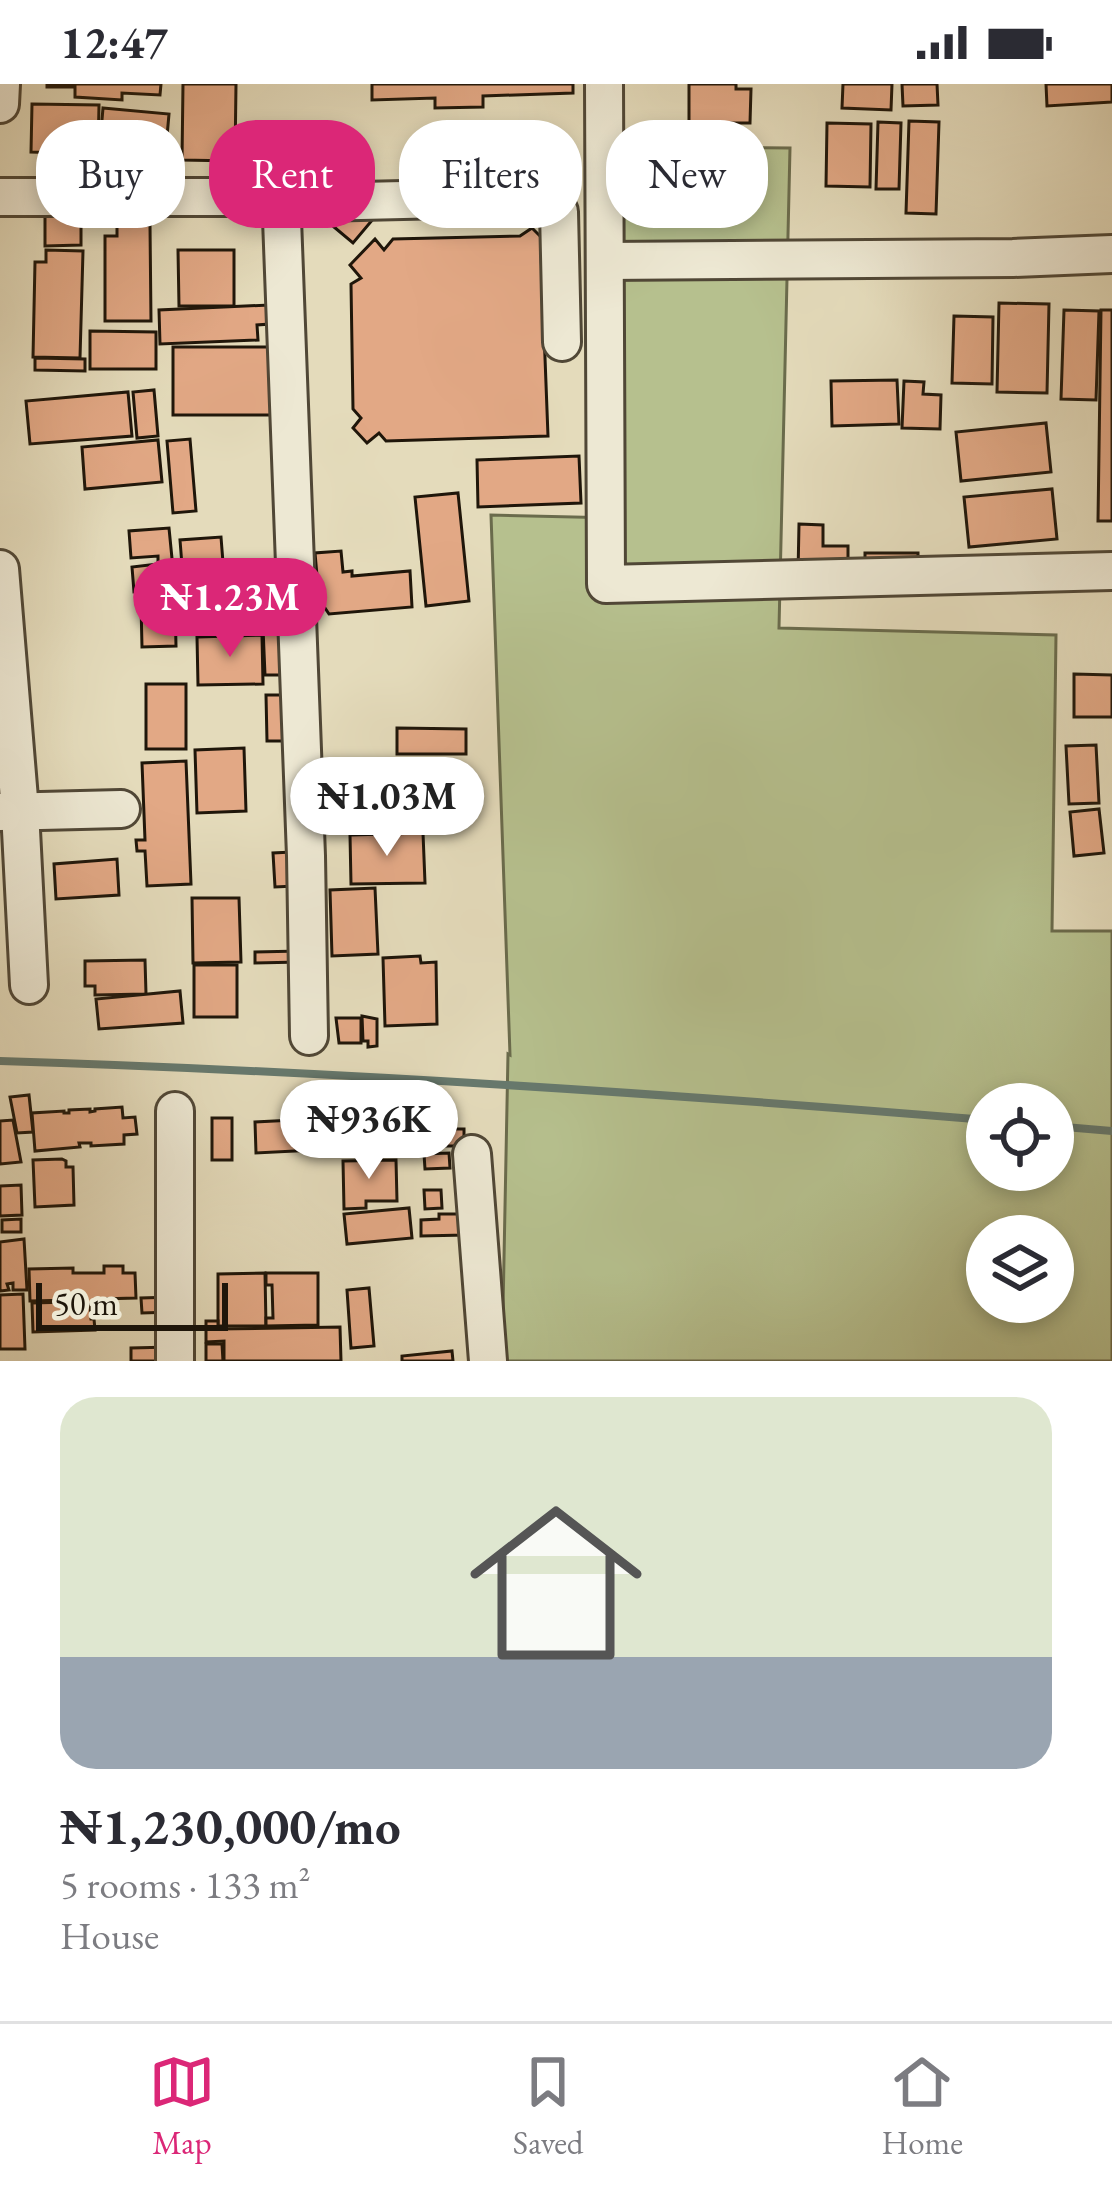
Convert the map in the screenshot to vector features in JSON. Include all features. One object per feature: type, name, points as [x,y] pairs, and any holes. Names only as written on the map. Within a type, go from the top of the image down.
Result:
[{"type":"street","points":[[0,104],[1,84]]},
{"type":"street","points":[[604,84],[606,584],[1112,571]]},
{"type":"street","points":[[0,196],[209,196]]},
{"type":"street","points":[[375,200],[535,196],[559,212],[562,342]]},
{"type":"street","points":[[282,228],[309,1036]]},
{"type":"street","points":[[606,261],[1112,254]]},
{"type":"street","points":[[0,569],[10,812],[28,985]]},
{"type":"street","points":[[10,812],[121,809]]},
{"type":"street","points":[[175,1111],[175,1361]]},
{"type":"street","points":[[472,1154],[488,1361]]},
{"type":"green space","points":[[768,148],[790,148],[779,628],[1056,635],[1052,931],[1112,931],[1112,1361],[502,1361],[510,1055],[491,515],[617,518],[617,228],[768,228]]},
{"type":"building","points":[[47,84],[161,84],[160,95],[122,93],[122,100],[75,97],[75,87]]},
{"type":"building","points":[[183,84],[236,84],[236,120],[209,120],[209,161],[185,160]]},
{"type":"building","points":[[372,84],[573,84],[573,93],[483,96],[483,107],[435,108],[435,98],[372,100]]},
{"type":"building","points":[[689,84],[736,84],[736,89],[751,89],[750,120],[689,120]]},
{"type":"building","points":[[843,84],[892,84],[891,110],[842,108]]},
{"type":"building","points":[[902,84],[937,84],[938,105],[903,106]]},
{"type":"building","points":[[1046,84],[1112,84],[1112,102],[1047,106]]},
{"type":"building","points":[[32,104],[99,105],[99,120],[36,120],[36,152],[31,152]]},
{"type":"building","points":[[103,108],[169,114],[168,120],[102,120]]},
{"type":"building","points":[[909,121],[939,122],[936,214],[906,213]]},
{"type":"building","points":[[878,122],[901,123],[899,189],[876,189]]},
{"type":"building","points":[[827,123],[871,124],[870,187],[826,186]]},
{"type":"building","points":[[45,228],[81,228],[81,245],[45,246]]},
{"type":"building","points":[[117,228],[150,228],[151,321],[105,321],[105,236],[117,236]]},
{"type":"building","points":[[335,228],[366,228],[353,243]]},
{"type":"building","points":[[532,228],[550,246],[541,253],[548,436],[386,441],[379,433],[367,443],[353,428],[361,418],[353,409],[351,284],[361,278],[350,265],[375,239],[384,250],[393,239],[520,236]]},
{"type":"building","points":[[46,250],[83,251],[80,358],[33,357],[35,262],[46,262]]},
{"type":"building","points":[[178,250],[234,250],[234,306],[179,306]]},
{"type":"building","points":[[999,303],[1049,304],[1047,393],[997,392]]},
{"type":"building","points":[[269,305],[270,324],[257,325],[258,340],[160,344],[159,310]]},
{"type":"building","points":[[1064,310],[1099,311],[1096,400],[1061,399]]},
{"type":"building","points":[[1101,310],[1112,310],[1112,521],[1098,521]]},
{"type":"building","points":[[954,316],[993,317],[992,384],[952,383]]},
{"type":"building","points":[[90,331],[156,332],[156,369],[90,369]]},
{"type":"building","points":[[173,347],[273,347],[273,415],[173,415]]},
{"type":"building","points":[[35,358],[85,359],[85,371],[35,370]]},
{"type":"building","points":[[897,380],[899,424],[832,426],[831,381]]},
{"type":"building","points":[[904,381],[924,382],[923,394],[941,395],[940,429],[902,428]]},
{"type":"building","points":[[154,390],[158,436],[137,438],[133,392]]},
{"type":"building","points":[[128,392],[132,436],[30,444],[26,401]]},
{"type":"building","points":[[1046,423],[1051,472],[961,481],[956,432]]},
{"type":"building","points":[[190,439],[196,511],[173,513],[167,441]]},
{"type":"building","points":[[158,440],[162,482],[85,489],[82,447]]},
{"type":"building","points":[[579,456],[581,503],[478,507],[477,460]]},
{"type":"building","points":[[1052,489],[1057,539],[969,547],[964,497]]},
{"type":"building","points":[[458,493],[469,601],[426,606],[415,497]]},
{"type":"building","points":[[799,524],[823,525],[823,546],[848,546],[848,574],[798,574]]},
{"type":"building","points":[[169,528],[175,589],[134,592],[132,567],[158,564],[158,556],[131,558],[129,531]]},
{"type":"building","points":[[221,537],[226,601],[185,604],[180,540]]},
{"type":"building","points":[[341,551],[343,572],[352,571],[352,576],[410,571],[412,607],[329,614],[319,599],[315,553]]},
{"type":"building","points":[[865,553],[918,553],[918,572],[865,572]]},
{"type":"building","points":[[175,602],[176,646],[142,647],[141,603]]},
{"type":"building","points":[[180,605],[206,606],[206,625],[180,625]]},
{"type":"building","points":[[263,628],[283,628],[285,675],[265,675]]},
{"type":"building","points":[[262,635],[263,684],[198,685],[197,637]]},
{"type":"building","points":[[1074,674],[1112,675],[1112,717],[1074,717]]},
{"type":"building","points":[[146,684],[186,684],[186,749],[146,749]]},
{"type":"building","points":[[266,695],[286,695],[287,741],[267,741]]},
{"type":"building","points":[[397,728],[466,729],[466,754],[397,754]]},
{"type":"building","points":[[1096,745],[1099,803],[1069,804],[1066,746]]},
{"type":"building","points":[[244,748],[246,811],[197,813],[195,750]]},
{"type":"building","points":[[186,761],[191,884],[147,886],[145,851],[137,851],[136,840],[145,840],[142,763]]},
{"type":"building","points":[[1099,809],[1104,853],[1074,856],[1070,812]]},
{"type":"building","points":[[423,833],[425,883],[351,884],[350,835]]},
{"type":"building","points":[[292,852],[295,886],[275,887],[273,853]]},
{"type":"building","points":[[117,859],[119,895],[56,899],[54,864]]},
{"type":"building","points":[[375,888],[378,954],[332,956],[330,890]]},
{"type":"building","points":[[192,898],[239,898],[241,962],[193,963]]},
{"type":"building","points":[[300,951],[300,962],[255,963],[255,952]]},
{"type":"building","points":[[420,956],[421,963],[436,962],[437,1024],[385,1026],[383,958]]},
{"type":"building","points":[[145,960],[146,994],[95,995],[95,986],[85,986],[85,961]]},
{"type":"building","points":[[194,965],[237,965],[237,1017],[194,1017]]},
{"type":"building","points":[[180,991],[183,1023],[99,1029],[96,999]]},
{"type":"building","points":[[362,1016],[377,1019],[377,1046],[368,1047],[368,1041],[363,1041]]},
{"type":"building","points":[[336,1018],[361,1018],[361,1043],[339,1043]]},
{"type":"building","points":[[29,1095],[33,1132],[17,1133],[10,1097]]},
{"type":"building","points":[[122,1107],[123,1118],[135,1117],[137,1134],[124,1135],[124,1144],[79,1143],[80,1147],[35,1151],[32,1113]]},
{"type":"building","points":[[374,1115],[375,1151],[344,1153],[343,1116]]},
{"type":"building","points":[[212,1118],[232,1118],[232,1160],[212,1160]]},
{"type":"building","points":[[333,1118],[334,1149],[256,1153],[255,1122]]},
{"type":"building","points":[[13,1120],[21,1162],[0,1164],[0,1121]]},
{"type":"building","points":[[431,1129],[464,1129],[464,1146],[431,1146]]},
{"type":"building","points":[[449,1153],[450,1168],[425,1169],[424,1154]]},
{"type":"building","points":[[62,1159],[66,1167],[73,1167],[74,1205],[35,1207],[33,1160]]},
{"type":"building","points":[[396,1160],[397,1201],[366,1201],[366,1208],[344,1209],[343,1161]]},
{"type":"building","points":[[21,1185],[22,1215],[0,1216],[0,1186]]},
{"type":"building","points":[[424,1190],[441,1190],[442,1208],[425,1209]]},
{"type":"building","points":[[409,1208],[412,1238],[347,1244],[344,1214]]},
{"type":"building","points":[[439,1214],[465,1214],[465,1235],[421,1236],[421,1220],[439,1219]]},
{"type":"building","points":[[21,1219],[21,1232],[2,1232],[2,1220]]},
{"type":"building","points":[[24,1239],[27,1290],[13,1290],[13,1283],[7,1284],[9,1290],[0,1291],[0,1242]]},
{"type":"building","points":[[104,1266],[123,1266],[123,1273],[135,1273],[136,1298],[71,1305],[71,1300],[30,1301],[29,1269],[104,1273]]},
{"type":"building","points":[[265,1273],[266,1326],[218,1326],[218,1274]]},
{"type":"building","points":[[266,1273],[318,1273],[318,1325],[266,1326],[266,1318],[273,1318],[272,1285],[266,1285]]},
{"type":"building","points":[[369,1288],[374,1346],[351,1348],[347,1290]]},
{"type":"building","points":[[23,1294],[25,1349],[0,1349],[0,1295]]},
{"type":"building","points":[[173,1297],[173,1312],[142,1313],[141,1298]]},
{"type":"building","points":[[69,1302],[69,1306],[90,1305],[95,1330],[33,1332],[32,1303]]},
{"type":"building","points":[[206,1321],[218,1321],[218,1329],[340,1327],[341,1361],[224,1361],[224,1341],[206,1342]]},
{"type":"building","points":[[206,1344],[222,1344],[223,1361],[206,1361]]},
{"type":"building","points":[[170,1347],[170,1361],[131,1361],[131,1348]]},
{"type":"building","points":[[452,1351],[453,1361],[402,1361],[402,1356]]},
{"type":"waterway","points":[[0,1061],[494,1084],[966,1118]]},
{"type":"waterway","points":[[1074,1128],[1112,1131]]}]
